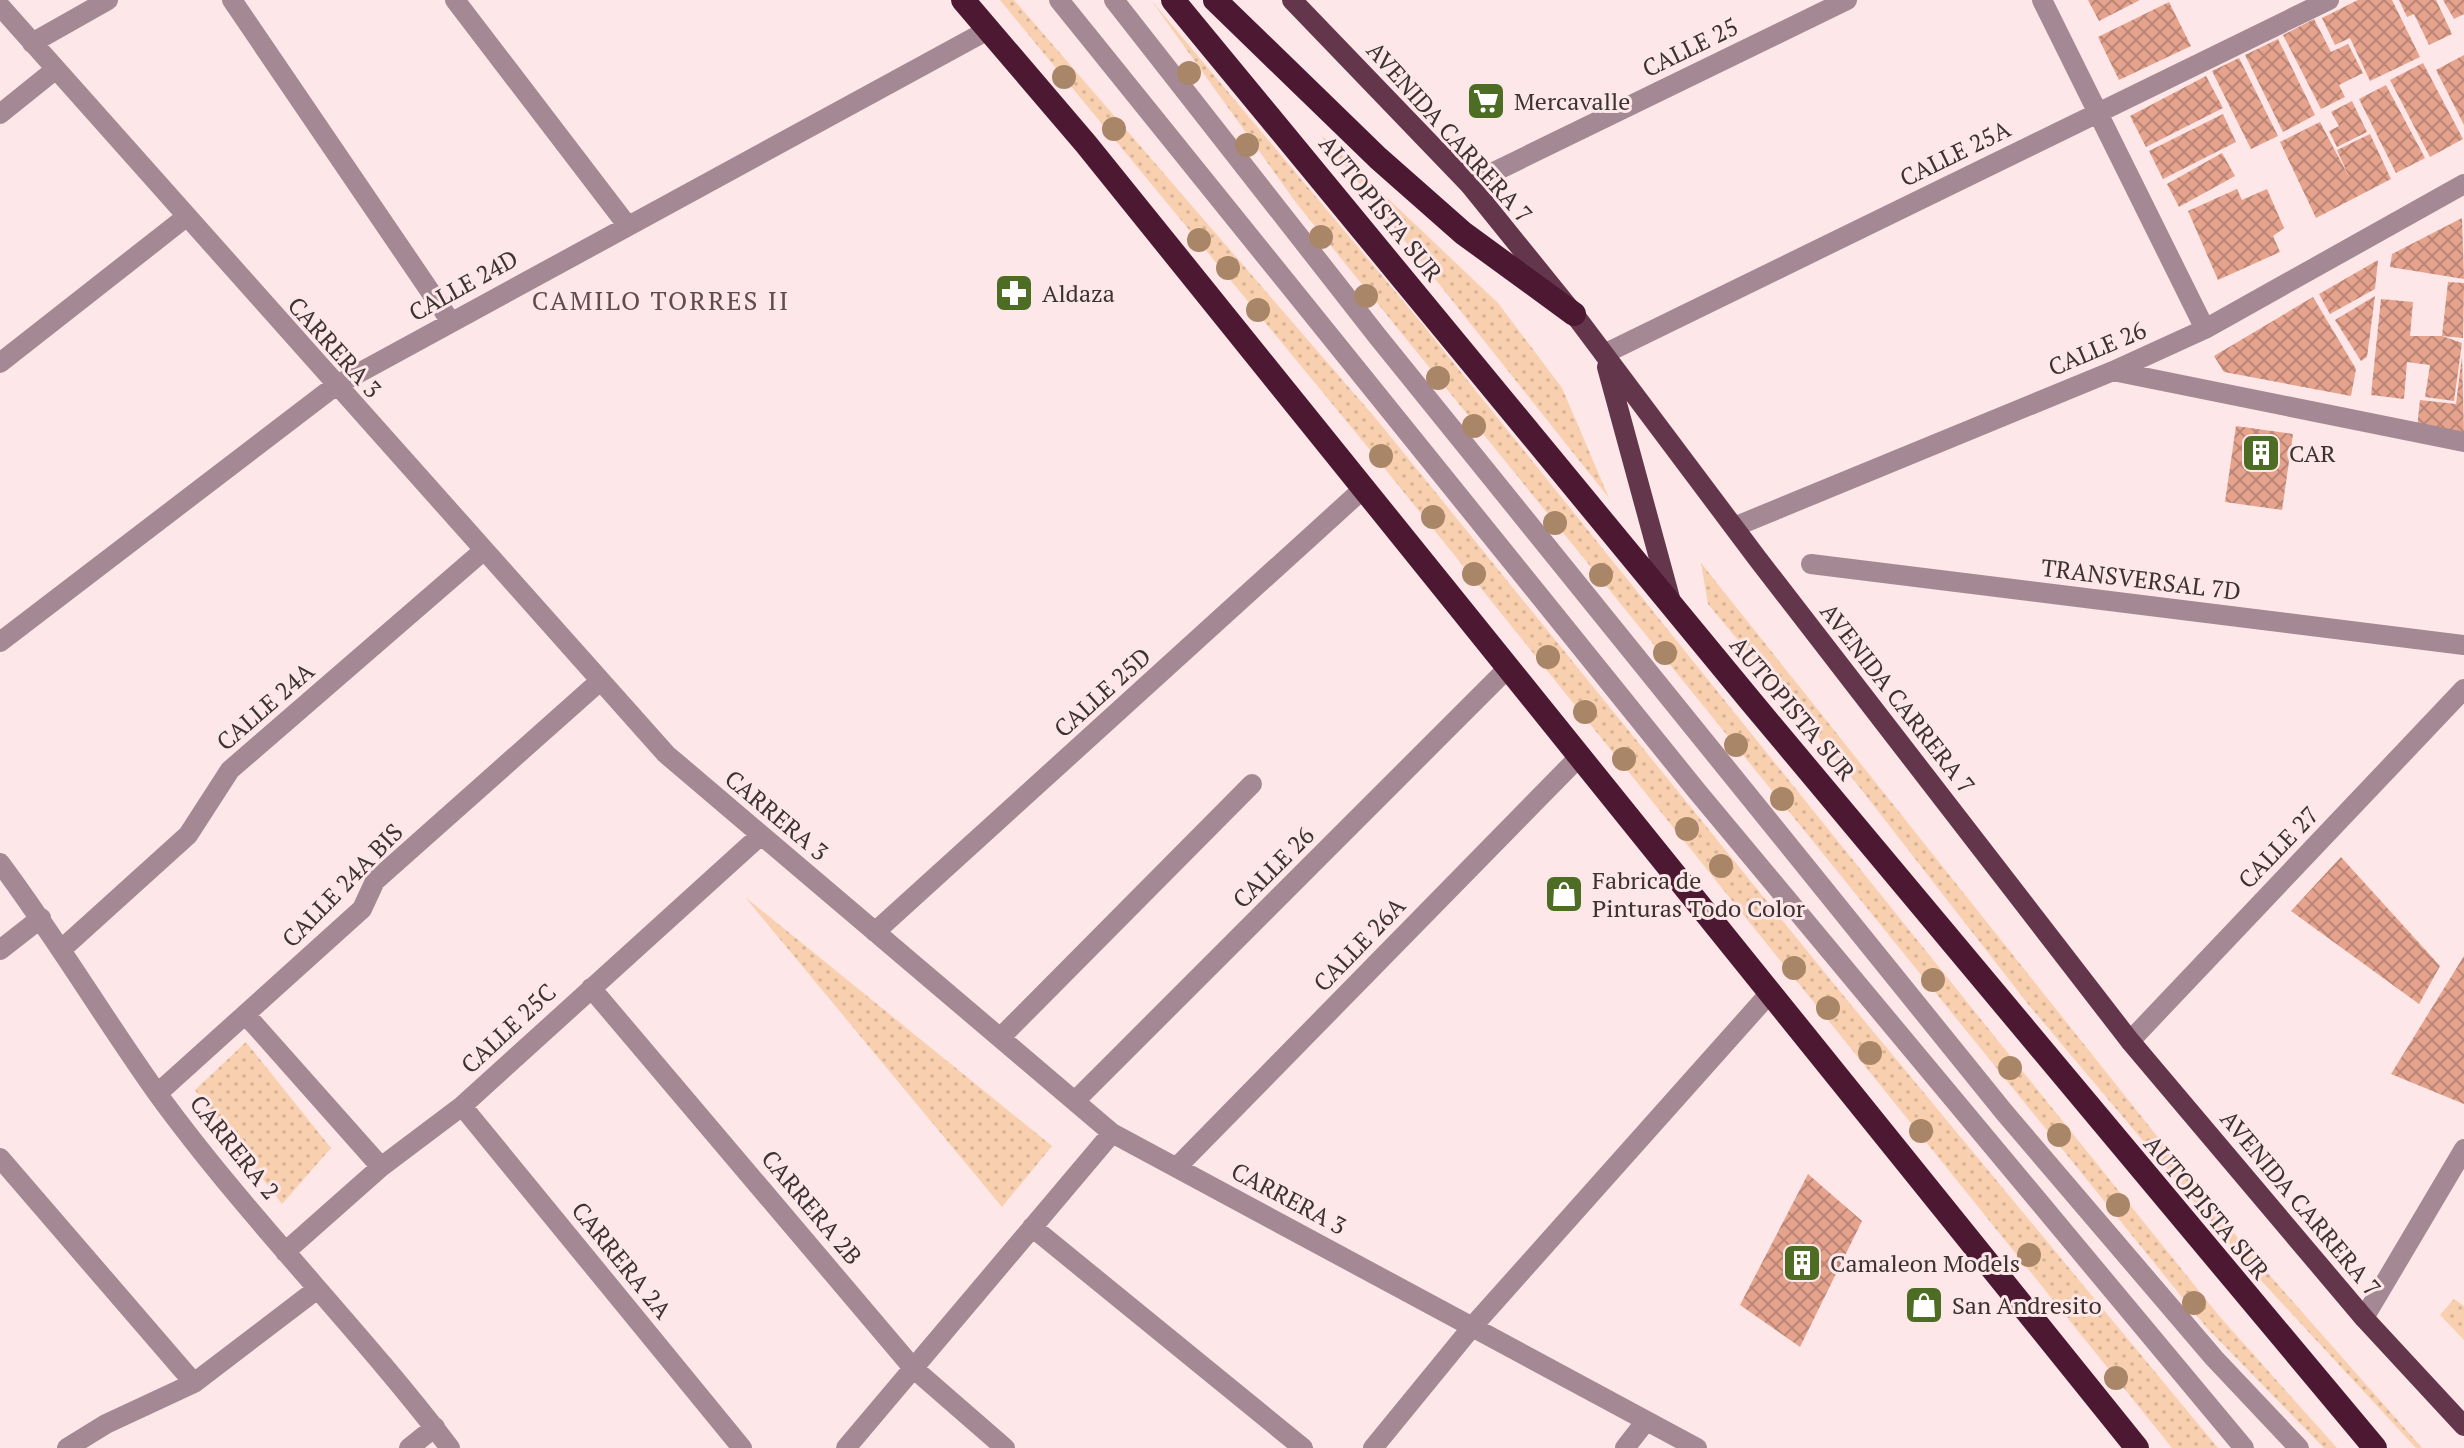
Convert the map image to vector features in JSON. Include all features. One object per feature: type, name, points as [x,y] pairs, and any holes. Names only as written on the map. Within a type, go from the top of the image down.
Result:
[{"type":"highway","points":[[963,0],[1086,144],[2137,1448]]},
{"type":"highway","name":"AUTOPISTA SUR","points":[[1173,0],[1672,606],[2375,1448]]},
{"type":"highway","points":[[1215,0],[1378,158],[1463,233],[1574,314]]},
{"type":"main road","name":"AVENIDA CARRERA 7","points":[[1292,0],[1469,184],[1574,314],[2130,1041],[2364,1318],[2464,1426]]},
{"type":"main road","points":[[1604,354],[1672,606]]},
{"type":"street","points":[[32,43],[108,0]]},
{"type":"street","points":[[232,0],[451,322]]},
{"type":"street","points":[[455,0],[627,225]]},
{"type":"street","points":[[1059,0],[1686,778],[2244,1448]]},
{"type":"street","points":[[1114,0],[1378,337],[2004,1112],[2214,1358],[2299,1448]]},
{"type":"street","name":"CALLE 25","points":[[1469,184],[1847,0]]},
{"type":"street","points":[[2042,0],[2205,329]]},
{"type":"street","name":"CALLE 25A","points":[[1604,354],[2329,0]]},
{"type":"street","name":"CARRERA 3","points":[[0,6],[335,386],[666,754],[875,932],[1112,1133],[1697,1448]]},
{"type":"street","name":"CALLE 24D","points":[[0,642],[335,386],[988,30]]},
{"type":"street","points":[[0,114],[56,69]]},
{"type":"street","name":"CALLE 26","points":[[1734,527],[2113,371],[2205,329],[2464,184]]},
{"type":"street","points":[[0,363],[186,217]]},
{"type":"street","points":[[2113,371],[2464,442]]},
{"type":"street","name":"CALLE 25D","points":[[875,932],[1363,489]]},
{"type":"street","name":"CALLE 24A","points":[[63,948],[188,835],[230,770],[483,551]]},
{"type":"street","name":"TRANSVERSAL 7D","points":[[1811,564],[2464,645]]},
{"type":"street","name":"CALLE 26","points":[[1075,1101],[1507,669]]},
{"type":"street","name":"CALLE 24A BIS","points":[[158,1093],[362,909],[375,881],[600,681]]},
{"type":"street","name":"CALLE 27","points":[[2130,1041],[2464,689]]},
{"type":"street","name":"CALLE 26A","points":[[1177,1167],[1578,758]]},
{"type":"street","points":[[1000,1038],[1252,784]]},
{"type":"street","name":"CALLE 25C","points":[[285,1252],[381,1167],[462,1106],[761,835]]},
{"type":"street","name":"CARRERA 2","points":[[0,863],[63,948],[158,1093],[316,1290],[450,1448]]},
{"type":"street","points":[[0,950],[41,918]]},
{"type":"street","name":"CARRERA 2B","points":[[591,988],[913,1368],[1005,1448]]},
{"type":"street","points":[[1373,1448],[1472,1327],[1769,994]]},
{"type":"street","points":[[246,1015],[381,1167]]},
{"type":"street","name":"CARRERA 2A","points":[[462,1106],[742,1448]]},
{"type":"street","points":[[846,1448],[1112,1133]]},
{"type":"street","points":[[2364,1318],[2464,1149]]},
{"type":"street","points":[[0,1158],[194,1383]]},
{"type":"street","points":[[1032,1227],[1303,1448]]},
{"type":"street","points":[[67,1448],[106,1424],[194,1383],[316,1290]]},
{"type":"street","points":[[1625,1448],[1646,1421]]},
{"type":"street","points":[[409,1448],[435,1427]]},
{"type":"shaded area","points":[[1000,0],[1014,0],[1377,420],[1838,989],[2218,1448],[2172,1448],[1357,434]]},
{"type":"shaded area","points":[[1151,0],[1419,320],[2220,1317],[2337,1448],[2324,1448],[2207,1328],[1297,204]]},
{"type":"shaded area","points":[[1320,134],[1498,303],[1562,388],[1609,498]]},
{"type":"shaded area","points":[[1701,563],[2250,1253],[2422,1448],[2416,1448],[2255,1274],[2028,1004],[1857,784],[1708,604]]},
{"type":"shaded area","points":[[745,897],[1052,1146],[1002,1207]]},
{"type":"shaded area","points":[[246,1042],[331,1148],[282,1204],[195,1090]]},
{"type":"shaded area","points":[[2454,1299],[2464,1306],[2464,1340],[2440,1315]]},
{"type":"building","points":[[2088,0],[2140,0],[2099,21]]},
{"type":"building","points":[[2358,0],[2392,0],[2420,57],[2370,81],[2350,38],[2335,45],[2322,18]]},
{"type":"building","points":[[2399,0],[2436,0],[2452,34],[2429,45],[2414,14],[2407,17]]},
{"type":"building","points":[[2443,0],[2464,0],[2464,14],[2454,19]]},
{"type":"building","points":[[2169,2],[2191,46],[2119,80],[2098,37]]},
{"type":"building","points":[[2314,19],[2331,52],[2348,44],[2363,73],[2339,85],[2345,97],[2321,109],[2283,35]]},
{"type":"building","points":[[2278,39],[2315,115],[2283,132],[2245,55]]},
{"type":"building","points":[[2464,55],[2464,125],[2436,70]]},
{"type":"building","points":[[2239,58],[2278,136],[2251,149],[2212,71]]},
{"type":"building","points":[[2423,63],[2463,139],[2430,157],[2390,80]]},
{"type":"building","points":[[2206,76],[2223,108],[2146,147],[2130,116]]},
{"type":"building","points":[[2386,85],[2425,158],[2396,173],[2359,99]]},
{"type":"building","points":[[2352,101],[2367,132],[2337,147],[2329,131],[2339,126],[2331,112]]},
{"type":"building","points":[[2223,114],[2236,142],[2163,179],[2149,151]]},
{"type":"building","points":[[2320,122],[2349,177],[2337,150],[2370,134],[2391,179],[2316,218],[2280,142]]},
{"type":"building","points":[[2222,153],[2235,176],[2179,207],[2167,184]]},
{"type":"building","points":[[2237,189],[2242,200],[2267,189],[2284,228],[2273,236],[2280,252],[2218,280],[2188,211]]},
{"type":"building","points":[[2462,218],[2464,279],[2390,267],[2392,254]]},
{"type":"building","points":[[2378,260],[2375,289],[2330,314],[2319,294]]},
{"type":"building","points":[[2448,282],[2464,283],[2463,338],[2442,336]]},
{"type":"building","points":[[2375,296],[2367,357],[2361,361],[2335,320]]},
{"type":"building","points":[[2313,297],[2356,369],[2351,396],[2224,372],[2214,356]]},
{"type":"building","points":[[2381,299],[2413,302],[2410,336],[2442,336],[2462,343],[2454,401],[2425,397],[2430,365],[2407,362],[2404,399],[2371,395]]},
{"type":"building","points":[[2462,356],[2464,434],[2417,428],[2420,400],[2456,404]]},
{"type":"building","name":"CAR","points":[[2236,426],[2293,434],[2282,510],[2225,502]]},
{"type":"building","points":[[2341,857],[2440,966],[2419,1004],[2291,911]]},
{"type":"building","points":[[2464,956],[2464,1104],[2391,1074]]},
{"type":"building","name":"Camaleon Models","points":[[1808,1174],[1862,1221],[1800,1347],[1740,1305]]},
{"type":"place","name":"Mercavalle","points":[[1486,101]]},
{"type":"place","name":"Aldaza","points":[[1014,293]]},
{"type":"place","name":"CAR","points":[[2261,453]]},
{"type":"place","name":"Fabrica de Pinturas Todo Color","points":[[1564,894]]},
{"type":"place","name":"Camaleon Models","points":[[1802,1263]]},
{"type":"place","name":"San Andresito","points":[[1924,1305]]},
{"type":"district","name":"CAMILO TORRES II","points":[[661,300]]}]
